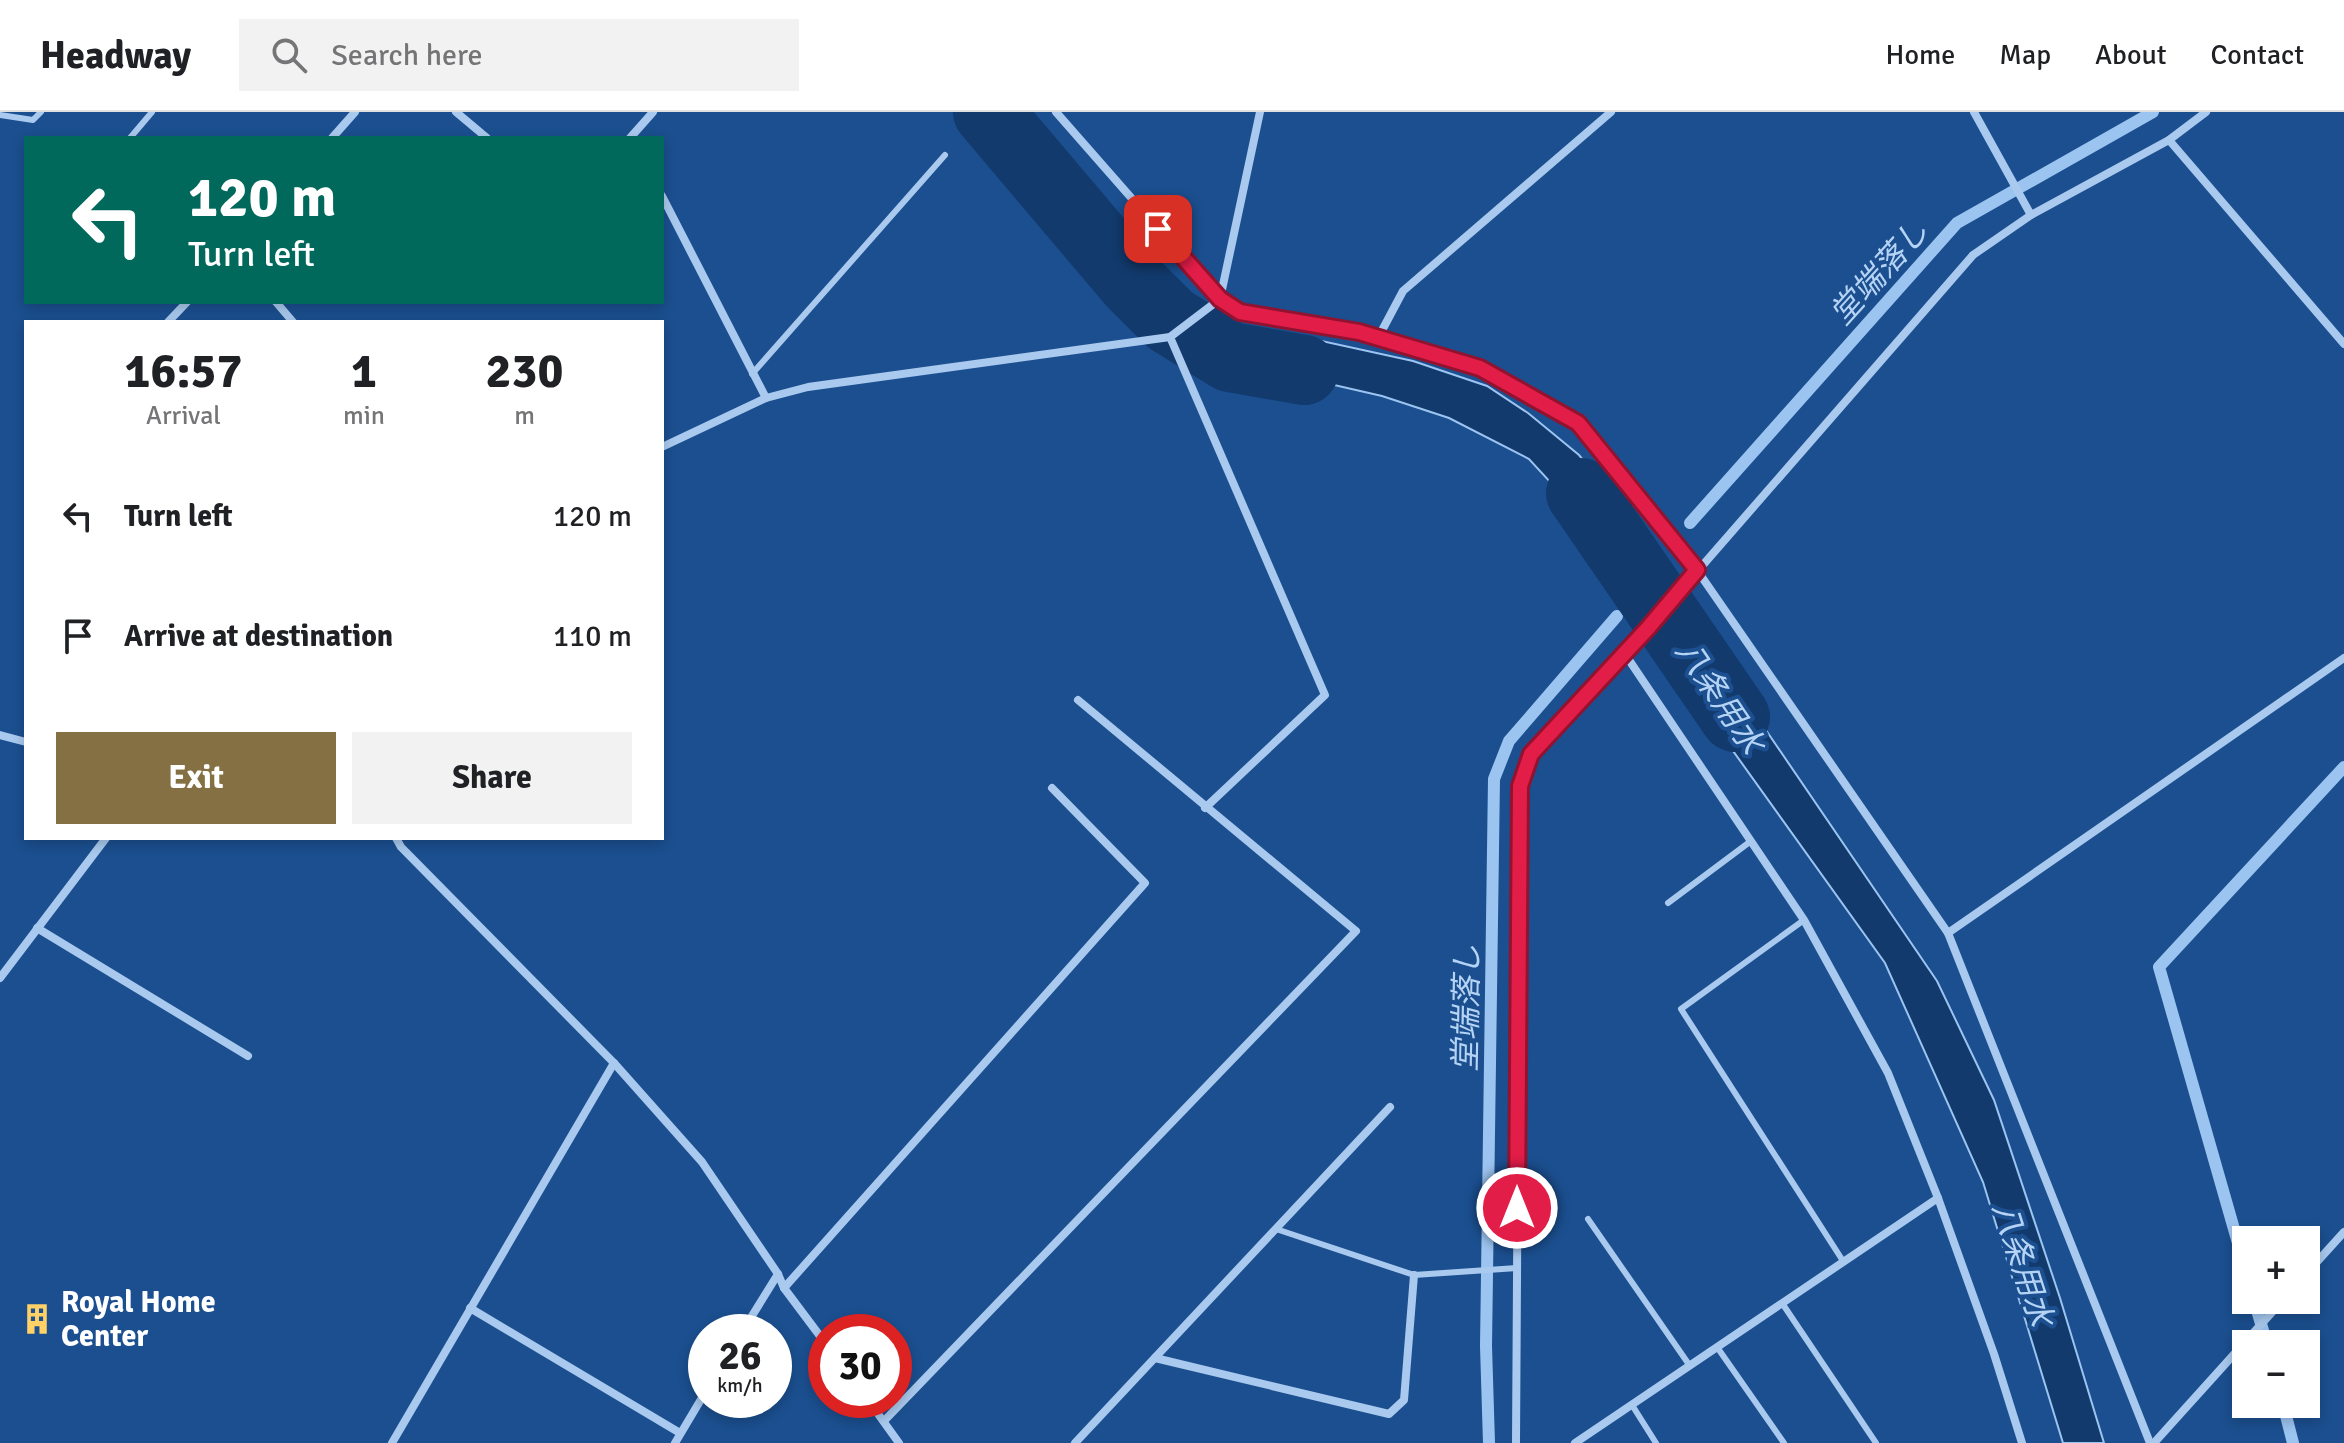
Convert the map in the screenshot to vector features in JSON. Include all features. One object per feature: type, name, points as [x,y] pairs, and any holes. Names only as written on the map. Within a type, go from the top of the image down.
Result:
[{"type":"street","points":[[334,136],[355,112]]},
{"type":"street","points":[[456,112],[485,136]]},
{"type":"street","points":[[634,136],[653,112]]},
{"type":"street","points":[[1056,112],[1219,300],[1240,312],[1359,332],[1480,368],[1578,423],[1697,570],[1948,933],[2152,1443],[2270,1314]]},
{"type":"street","points":[[664,446],[766,398],[808,387],[1171,336],[1219,300],[1260,112]]},
{"type":"street","points":[[1378,338],[1403,291],[1611,112]]},
{"type":"street","points":[[1974,112],[2030,214]]},
{"type":"street","points":[[1516,1443],[1520,786],[1531,754],[1625,654],[1973,255],[2030,214],[2169,140],[2206,112]]},
{"type":"street","points":[[2169,140],[2344,344]]},
{"type":"street","points":[[664,200],[766,398]]},
{"type":"street","points":[[170,320],[185,304]]},
{"type":"street","points":[[278,304],[291,320]]},
{"type":"street","points":[[1171,336],[1325,695],[1205,808]]},
{"type":"street","points":[[1625,654],[1804,920],[1888,1073],[1938,1198],[2022,1443]]},
{"type":"street","points":[[1948,933],[2344,658]]},
{"type":"street","points":[[884,1421],[1356,931],[1078,700]]},
{"type":"street","points":[[0,735],[24,741]]},
{"type":"street","points":[[784,1288],[1145,883],[1052,788]]},
{"type":"street","points":[[0,978],[104,840]]},
{"type":"street","points":[[397,840],[614,1063],[702,1162],[808,1320]]},
{"type":"street","points":[[37,928],[248,1056]]},
{"type":"street","points":[[392,1443],[614,1063]]},
{"type":"street","points":[[1075,1443],[1390,1107]]},
{"type":"street","points":[[1575,1443],[1938,1198]]},
{"type":"street","points":[[2320,1259],[2344,1232]]},
{"type":"street","points":[[753,1314],[778,1274]]},
{"type":"street","points":[[1155,1358],[1389,1414],[1404,1400],[1414,1275]]},
{"type":"street","points":[[470,1308],[680,1433]]},
{"type":"street","points":[[675,1443],[689,1418]]},
{"type":"street","points":[[882,1418],[899,1443]]},
{"type":"lane","points":[[0,115],[33,120],[41,112]]},
{"type":"lane","points":[[132,136],[152,112]]},
{"type":"lane","points":[[752,374],[945,155]]},
{"type":"lane","points":[[1668,903],[1751,841]]},
{"type":"lane","points":[[1804,920],[1681,1009],[1843,1261]]},
{"type":"lane","points":[[1588,1219],[1690,1366]]},
{"type":"lane","points":[[1276,1229],[1414,1275],[1515,1268]]},
{"type":"lane","points":[[1782,1303],[1876,1443]]},
{"type":"lane","points":[[1717,1347],[1784,1443]]},
{"type":"lane","points":[[1632,1405],[1656,1443]]},
{"type":"water","points":[[964,112],[1011,112],[1122,232],[1175,303],[1153,316]]},
{"type":"water","points":[[1227,332],[1272,349],[1299,336],[1413,361],[1487,386],[1528,413],[1579,455],[1653,547],[1623,587],[1576,510],[1529,459],[1449,418],[1382,396],[1203,355]]},
{"type":"water","points":[[1695,626],[1937,981],[1994,1100],[2104,1443],[2063,1443],[1983,1182],[1885,963],[1665,656]]},
{"type":"waterway","name":"八条用水","points":[[988,112],[1132,282],[1170,320],[1230,357],[1304,370]]},
{"type":"waterway","name":"堂端落し","points":[[1690,523],[1957,223],[2153,112]]},
{"type":"waterway","name":"八条用水","points":[[1581,493],[1735,717]]},
{"type":"waterway","name":"堂端落し","points":[[1489,1443],[1486,1346],[1494,779],[1509,741],[1617,616]]},
{"type":"waterway","points":[[2233,1226],[2159,967],[2344,767]]},
{"type":"waterway","points":[[2258,1314],[2263,1330]]},
{"type":"waterway","points":[[2287,1418],[2293,1443]]},
{"type":"place","name":"Royal Home Center","points":[[37,1319]]},
{"type":"route","points":[[1158,229],[1220,299],[1240,312],[1359,332],[1480,368],[1578,423],[1697,570],[1648,628],[1531,754],[1520,786],[1517,1208]]}]
